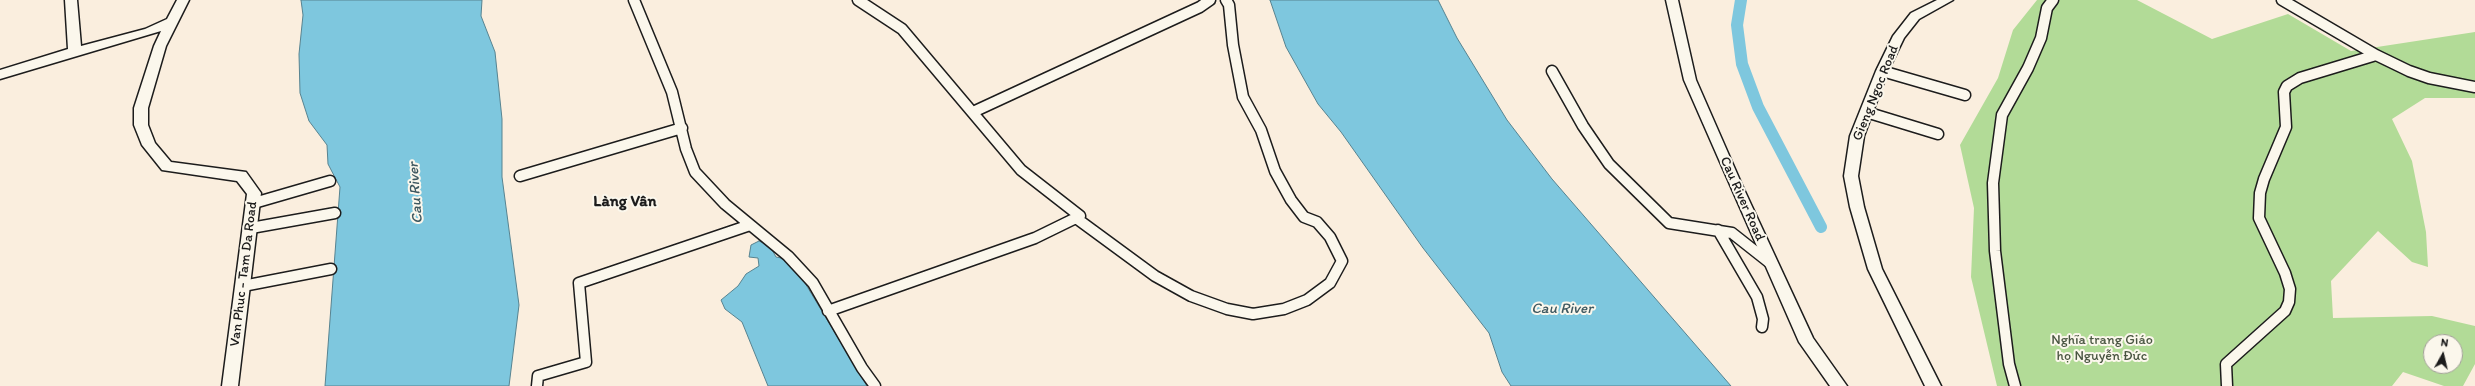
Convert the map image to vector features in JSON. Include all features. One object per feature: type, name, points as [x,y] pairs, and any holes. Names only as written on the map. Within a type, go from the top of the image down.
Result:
[{"type":"main road","points":[[71,0],[75,53]]},
{"type":"main road","name":"Van Phuc - Tam Da Road","points":[[183,0],[160,46],[141,108],[141,125],[149,145],[167,166],[241,176],[249,184],[254,193],[251,228],[230,386]]},
{"type":"main road","name":"Cau River Road","points":[[1672,0],[1690,80],[1807,342],[1839,386]]},
{"type":"main road","name":"Gieng Ngoc Road","points":[[1933,386],[1875,269],[1857,207],[1852,176],[1857,136],[1882,71],[1899,36],[1915,16],[1944,1]]},
{"type":"main road","points":[[0,75],[41,61],[106,45],[160,28],[173,21]]},
{"type":"main road","points":[[106,45],[142,43],[160,46]]},
{"type":"street","points":[[634,0],[672,92],[686,148],[695,172],[706,186],[788,256],[808,277],[875,386]]},
{"type":"street","points":[[828,311],[1035,238],[1080,216],[1021,170],[902,29],[858,0]]},
{"type":"street","points":[[973,112],[1200,7],[1210,0]]},
{"type":"street","points":[[1076,218],[1155,276],[1191,296],[1227,309],[1253,314],[1284,308],[1307,300],[1330,283],[1342,260],[1330,237],[1317,222],[1304,217],[1291,200],[1275,171],[1262,130],[1243,97],[1233,45],[1229,5],[1226,0]]},
{"type":"street","points":[[2015,386],[2010,364],[1995,251],[1992,207],[1993,183],[2002,115],[2028,68],[2041,38],[2047,8],[2053,0]]},
{"type":"street","points":[[2282,0],[2376,55],[2416,74],[2475,87]]},
{"type":"street","points":[[2226,386],[2226,364],[2284,311],[2289,302],[2290,289],[2285,273],[2266,238],[2259,218],[2262,186],[2269,162],[2282,140],[2286,127],[2284,92],[2287,86],[2300,78],[2376,55]]},
{"type":"street","points":[[1552,71],[1597,148],[1633,189],[1669,223],[1732,233],[1770,262]]},
{"type":"street","points":[[1882,71],[1965,95]]},
{"type":"street","points":[[1866,112],[1938,134]]},
{"type":"street","points":[[520,176],[682,128]]},
{"type":"street","points":[[254,203],[330,181]]},
{"type":"street","points":[[251,228],[335,213]]},
{"type":"street","points":[[538,386],[538,376],[586,362],[579,283],[750,225]]},
{"type":"street","points":[[1718,230],[1757,297],[1763,319],[1762,327]]},
{"type":"street","points":[[243,286],[331,269]]},
{"type":"green space","name":"Nghĩa trang Giáo họ Nguyễn Đức","points":[[2037,0],[2137,0],[2212,39],[2288,14],[2351,51],[2475,32],[2475,98],[2425,98],[2392,119],[2412,161],[2426,232],[2428,267],[2412,262],[2378,231],[2331,281],[2333,318],[2432,316],[2475,326],[2475,364],[2463,386],[2444,386],[2403,372],[2392,386],[1997,386],[1971,277],[1974,208],[1960,145],[1998,78],[2013,30]]},
{"type":"water","name":"Cau River","points":[[301,0],[482,0],[481,16],[495,52],[502,119],[502,177],[519,305],[509,386],[325,386],[340,187],[328,164],[327,145],[309,121],[300,93],[299,54],[303,15]]},
{"type":"water","name":"Cau River","points":[[1270,0],[1438,0],[1457,38],[1507,120],[1552,179],[1731,386],[1511,386],[1502,372],[1489,333],[1423,248],[1341,132],[1318,104],[1286,47]]},
{"type":"water","points":[[759,241],[770,246],[776,257],[786,259],[805,283],[867,386],[768,386],[742,322],[725,309],[721,300],[738,286],[746,274],[759,266],[758,258],[749,257],[751,245]]},
{"type":"waterway","points":[[1741,0],[1737,25],[1742,64],[1758,107],[1821,227]]},
{"type":"district","name":"Làng Vân","points":[[625,202]]}]
